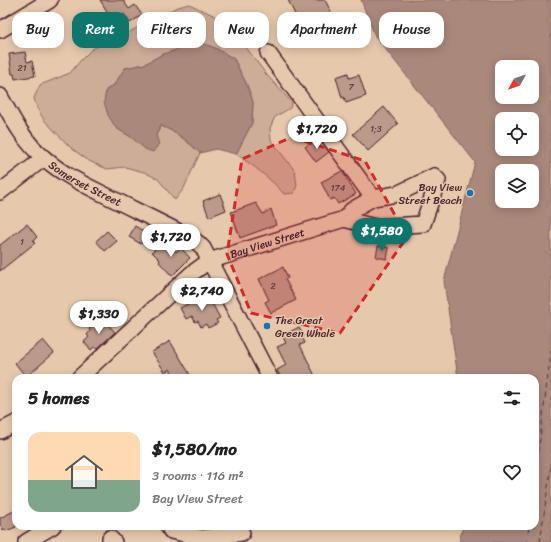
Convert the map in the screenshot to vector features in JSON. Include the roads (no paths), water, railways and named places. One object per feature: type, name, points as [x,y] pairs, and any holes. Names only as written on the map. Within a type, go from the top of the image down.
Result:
[{"type":"street","points":[[0,30],[50,0]]},
{"type":"street","points":[[268,54],[373,198],[397,194],[434,176],[438,180],[423,224],[375,227],[344,219]]},
{"type":"street","name":"Somerset Street","points":[[0,96],[21,132],[32,146],[57,168],[86,185],[191,238],[203,248],[268,374]]},
{"type":"street","points":[[0,192],[44,158]]},
{"type":"street","name":"Bay View Street","points":[[83,374],[191,274],[209,261],[344,219],[352,210],[373,198]]},
{"type":"street","points":[[0,431],[12,424]]},
{"type":"street","points":[[26,542],[46,530]]},
{"type":"street","points":[[170,530],[202,538],[242,533]]},
{"type":"place","name":"Bay View Street Beach","points":[[470,193]]},
{"type":"place","name":"The Great Green Whale","points":[[267,326]]}]
